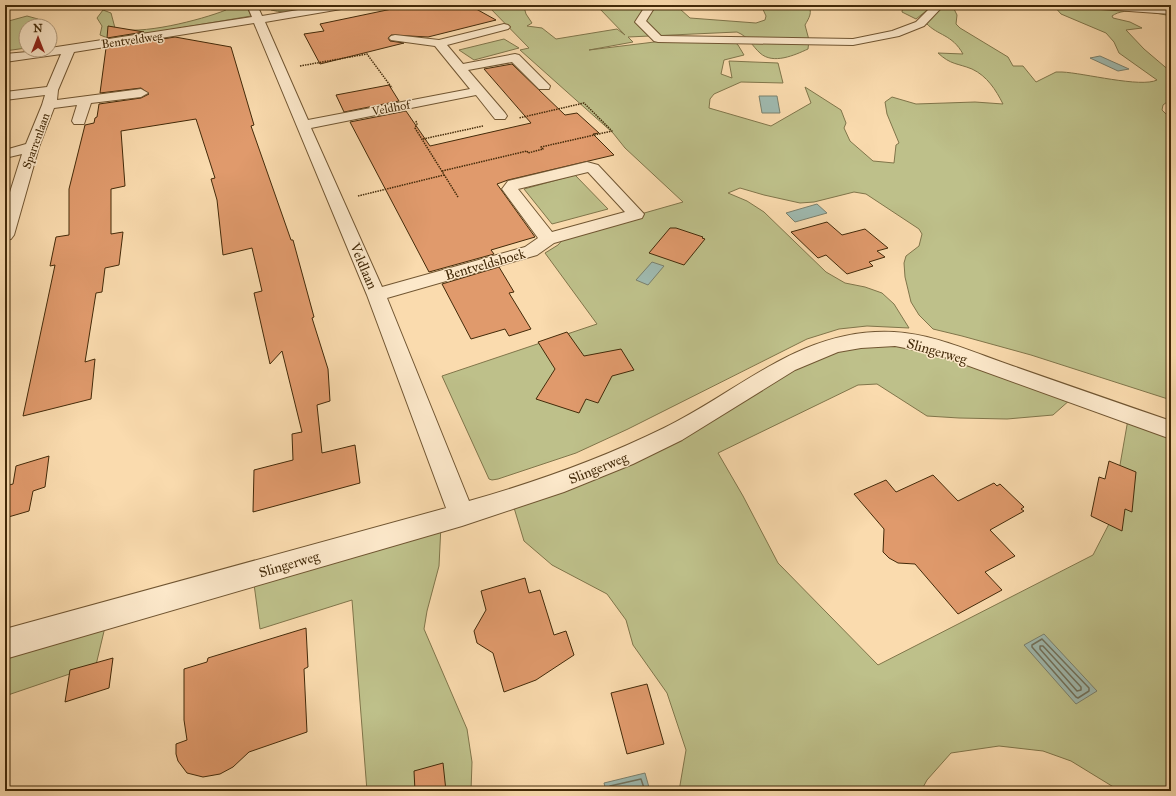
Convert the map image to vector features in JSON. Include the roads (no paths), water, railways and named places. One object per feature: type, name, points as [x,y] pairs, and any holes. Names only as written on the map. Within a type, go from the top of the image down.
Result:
[{"type":"street","name":"Veldlaan","points":[[252,5],[376,295],[462,515]]},
{"type":"street","name":"Bentveldweg","points":[[5,58],[259,20],[347,5]]},
{"type":"street","points":[[651,5],[640,22],[658,38],[794,42],[853,42],[895,34],[920,24],[939,5]]},
{"type":"street","points":[[1086,5],[1171,11]]},
{"type":"street","points":[[396,38],[439,44],[504,27]]},
{"type":"street","points":[[439,44],[500,116]]},
{"type":"street","name":"Sparrenlaan","points":[[5,235],[32,147],[49,105],[52,90],[69,49]]},
{"type":"street","points":[[460,68],[515,58],[544,86]]},
{"type":"street","points":[[5,96],[52,90]]},
{"type":"street","name":"Veldhof","points":[[303,125],[479,91]]},
{"type":"street","points":[[49,105],[141,93]]},
{"type":"street","points":[[79,122],[85,101]]},
{"type":"street","points":[[5,154],[32,147]]},
{"type":"street","name":"Bentveldshoek","points":[[376,295],[531,251],[548,239],[636,214],[594,168],[587,167],[514,184],[510,189],[548,239]]},
{"type":"street","name":"Slingerweg","points":[[5,644],[129,611],[530,494],[623,460],[696,422],[747,388],[796,359],[833,346],[888,339],[917,342],[942,349],[1171,430]]},
{"type":"water","points":[[1100,56],[1129,69],[1118,71],[1090,58]]},
{"type":"water","points":[[759,96],[777,96],[780,113],[762,113]]},
{"type":"water","points":[[817,204],[827,213],[795,222],[786,213]]},
{"type":"water","points":[[652,262],[664,266],[648,285],[636,280]]},
{"type":"water","points":[[1044,634],[1097,691],[1076,704],[1024,645]]},
{"type":"water","points":[[645,773],[650,791],[606,791],[604,783]]}]
